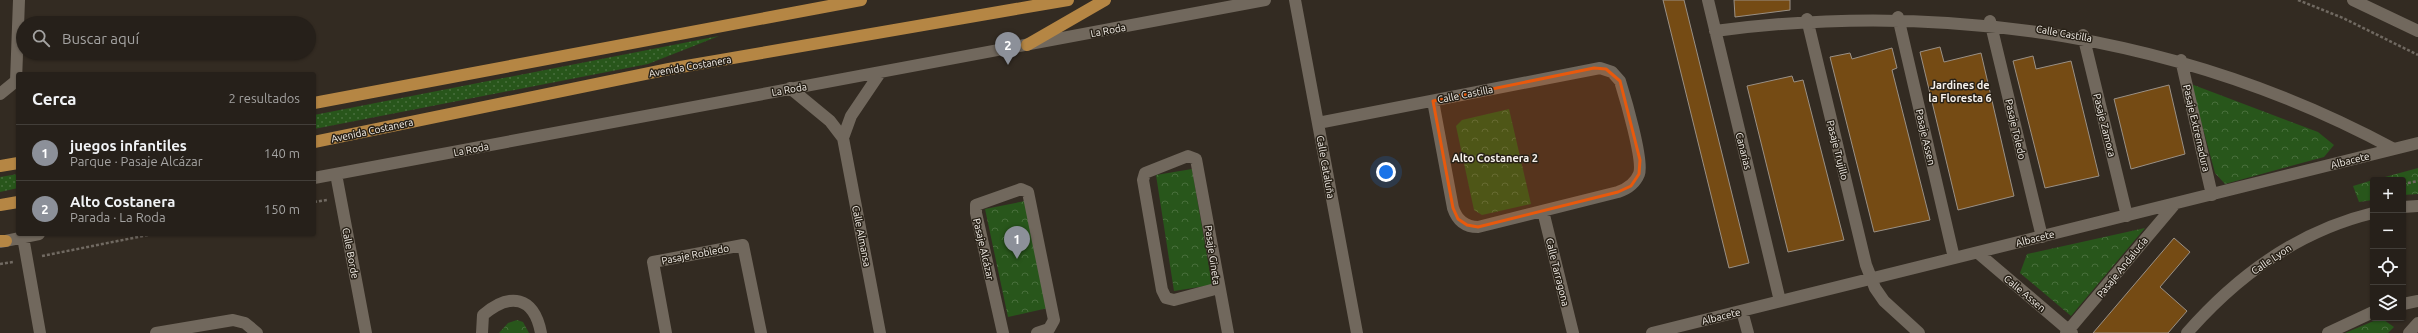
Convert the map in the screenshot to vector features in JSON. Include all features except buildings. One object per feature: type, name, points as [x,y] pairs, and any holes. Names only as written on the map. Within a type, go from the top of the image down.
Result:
[{"type":"main road","points":[[316,103],[861,0]]},
{"type":"main road","name":"Avenida Costanera","points":[[316,142],[669,69],[1068,0]]},
{"type":"main road","points":[[1027,45],[1105,0]]},
{"type":"main road","points":[[0,166],[16,163]]},
{"type":"main road","points":[[0,205],[16,202]]},
{"type":"street","points":[[19,16],[20,0]]},
{"type":"street","name":"La Roda","points":[[316,178],[1265,0]]},
{"type":"street","name":"Calle Cataluña","points":[[1295,0],[1356,333]]},
{"type":"street","name":"Canarias","points":[[1708,0],[1780,301]]},
{"type":"street","points":[[2353,0],[2418,31]]},
{"type":"street","name":"Calle Castilla","points":[[1715,32],[1807,20],[1898,16],[1990,21],[2083,35],[2182,60],[2288,98],[2347,125],[2394,149]]},
{"type":"street","name":"Pasaje Assen","points":[[1898,16],[1954,258]]},
{"type":"street","name":"Pasaje Trujillo","points":[[1807,20],[1866,265],[1884,301],[1919,333]]},
{"type":"street","name":"Pasaje Toledo","points":[[1990,21],[2042,237]]},
{"type":"street","name":"Pasaje Zamora","points":[[2083,35],[2127,216]]},
{"type":"street","points":[[16,72],[17,60]]},
{"type":"street","name":"Pasaje Extremadura","points":[[2182,60],[2212,195]]},
{"type":"street","name":"Calle Castilla","points":[[1318,123],[1594,68],[1606,69],[1612,72],[1622,87],[1640,160],[1639,174],[1631,186],[1618,192],[1543,211]]},
{"type":"street","points":[[843,138],[851,116],[880,73]]},
{"type":"street","points":[[0,94],[16,81]]},
{"type":"street","name":"Calle Almansa","points":[[790,88],[830,121],[843,138],[880,333]]},
{"type":"street","points":[[1433,101],[1453,208],[1462,223],[1478,227],[1543,211]]},
{"type":"street","name":"Albacete","points":[[1652,333],[2418,143]]},
{"type":"street","name":"Pasaje Gineta","points":[[1188,156],[1196,159],[1220,288],[1174,300],[1166,298],[1162,290],[1143,180],[1145,173],[1188,156]]},
{"type":"street","name":"Calle Borde","points":[[336,174],[366,333]]},
{"type":"street","name":"Pasaje Alcázar","points":[[1003,333],[976,213],[976,205],[1021,189],[1028,192],[1054,320],[1049,329],[1037,333]]},
{"type":"street","name":"Pasaje Andalucía","points":[[2069,332],[2175,204]]},
{"type":"street","points":[[2406,207],[2418,206]]},
{"type":"street","name":"Calle Tarragona","points":[[1543,211],[1573,333]]},
{"type":"street","name":"Calle Lyon","points":[[2187,333],[2240,280],[2285,248],[2333,225],[2370,213]]},
{"type":"street","points":[[2,241],[28,236]]},
{"type":"street","points":[[23,237],[40,333]]},
{"type":"street","name":"Pasaje Robledo","points":[[666,333],[653,262],[743,245],[761,333]]},
{"type":"street","name":"Calle Assen","points":[[1978,253],[2069,332]]},
{"type":"street","points":[[1220,288],[1228,333]]},
{"type":"street","points":[[482,333],[483,315],[501,302],[514,301],[525,302],[532,308],[539,320],[541,333]]},
{"type":"street","points":[[2406,303],[2418,301]]},
{"type":"street","points":[[1742,311],[1748,333]]},
{"type":"street","points":[[2328,333],[2370,313]]},
{"type":"street","points":[[156,333],[233,320],[245,323],[257,332]]},
{"type":"street","points":[[2409,333],[2418,323]]},
{"type":"path","points":[[2298,0],[2343,18],[2418,55]]},
{"type":"path","points":[[2406,183],[2418,181]]},
{"type":"path","points":[[0,264],[143,236]]},
{"type":"highlighted area","points":[[1594,68],[1606,69],[1620,81],[1640,160],[1639,174],[1631,186],[1618,192],[1478,227],[1467,225],[1458,219],[1453,208],[1433,101]]},
{"type":"green space","points":[[719,36],[648,64],[316,129],[316,115]]},
{"type":"green space","points":[[2191,84],[2318,132],[2334,145],[2324,157],[2225,184],[2215,173]]},
{"type":"green space","points":[[1509,109],[1531,204],[1482,215],[1474,210],[1456,126],[1462,120]]},
{"type":"green space","points":[[2418,168],[2418,194],[2406,195],[2406,177],[2385,177]]},
{"type":"green space","points":[[1192,169],[1212,285],[1174,291],[1156,175]]},
{"type":"green space","points":[[16,174],[16,188],[0,192],[0,177]]},
{"type":"green space","points":[[2370,181],[2370,200],[2359,202],[2353,186]]},
{"type":"green space","points":[[1025,201],[1048,308],[1008,317],[985,209]]},
{"type":"green space","points":[[2145,228],[2071,316],[2020,273],[2027,254]]},
{"type":"green space","points":[[517,320],[523,322],[529,333],[499,333],[508,323]]},
{"type":"green space","points":[[2374,321],[2385,321],[2394,327],[2388,333],[2345,333]]},
{"type":"place","name":"Alto Costanera","points":[[1008,65]]},
{"type":"place","name":"juegos infantiles","points":[[1017,259]]},
{"type":"district","name":"Jardines de la Floresta 6","points":[[1960,91]]},
{"type":"district","name":"Alto Costanera 2","points":[[1495,158]]}]
